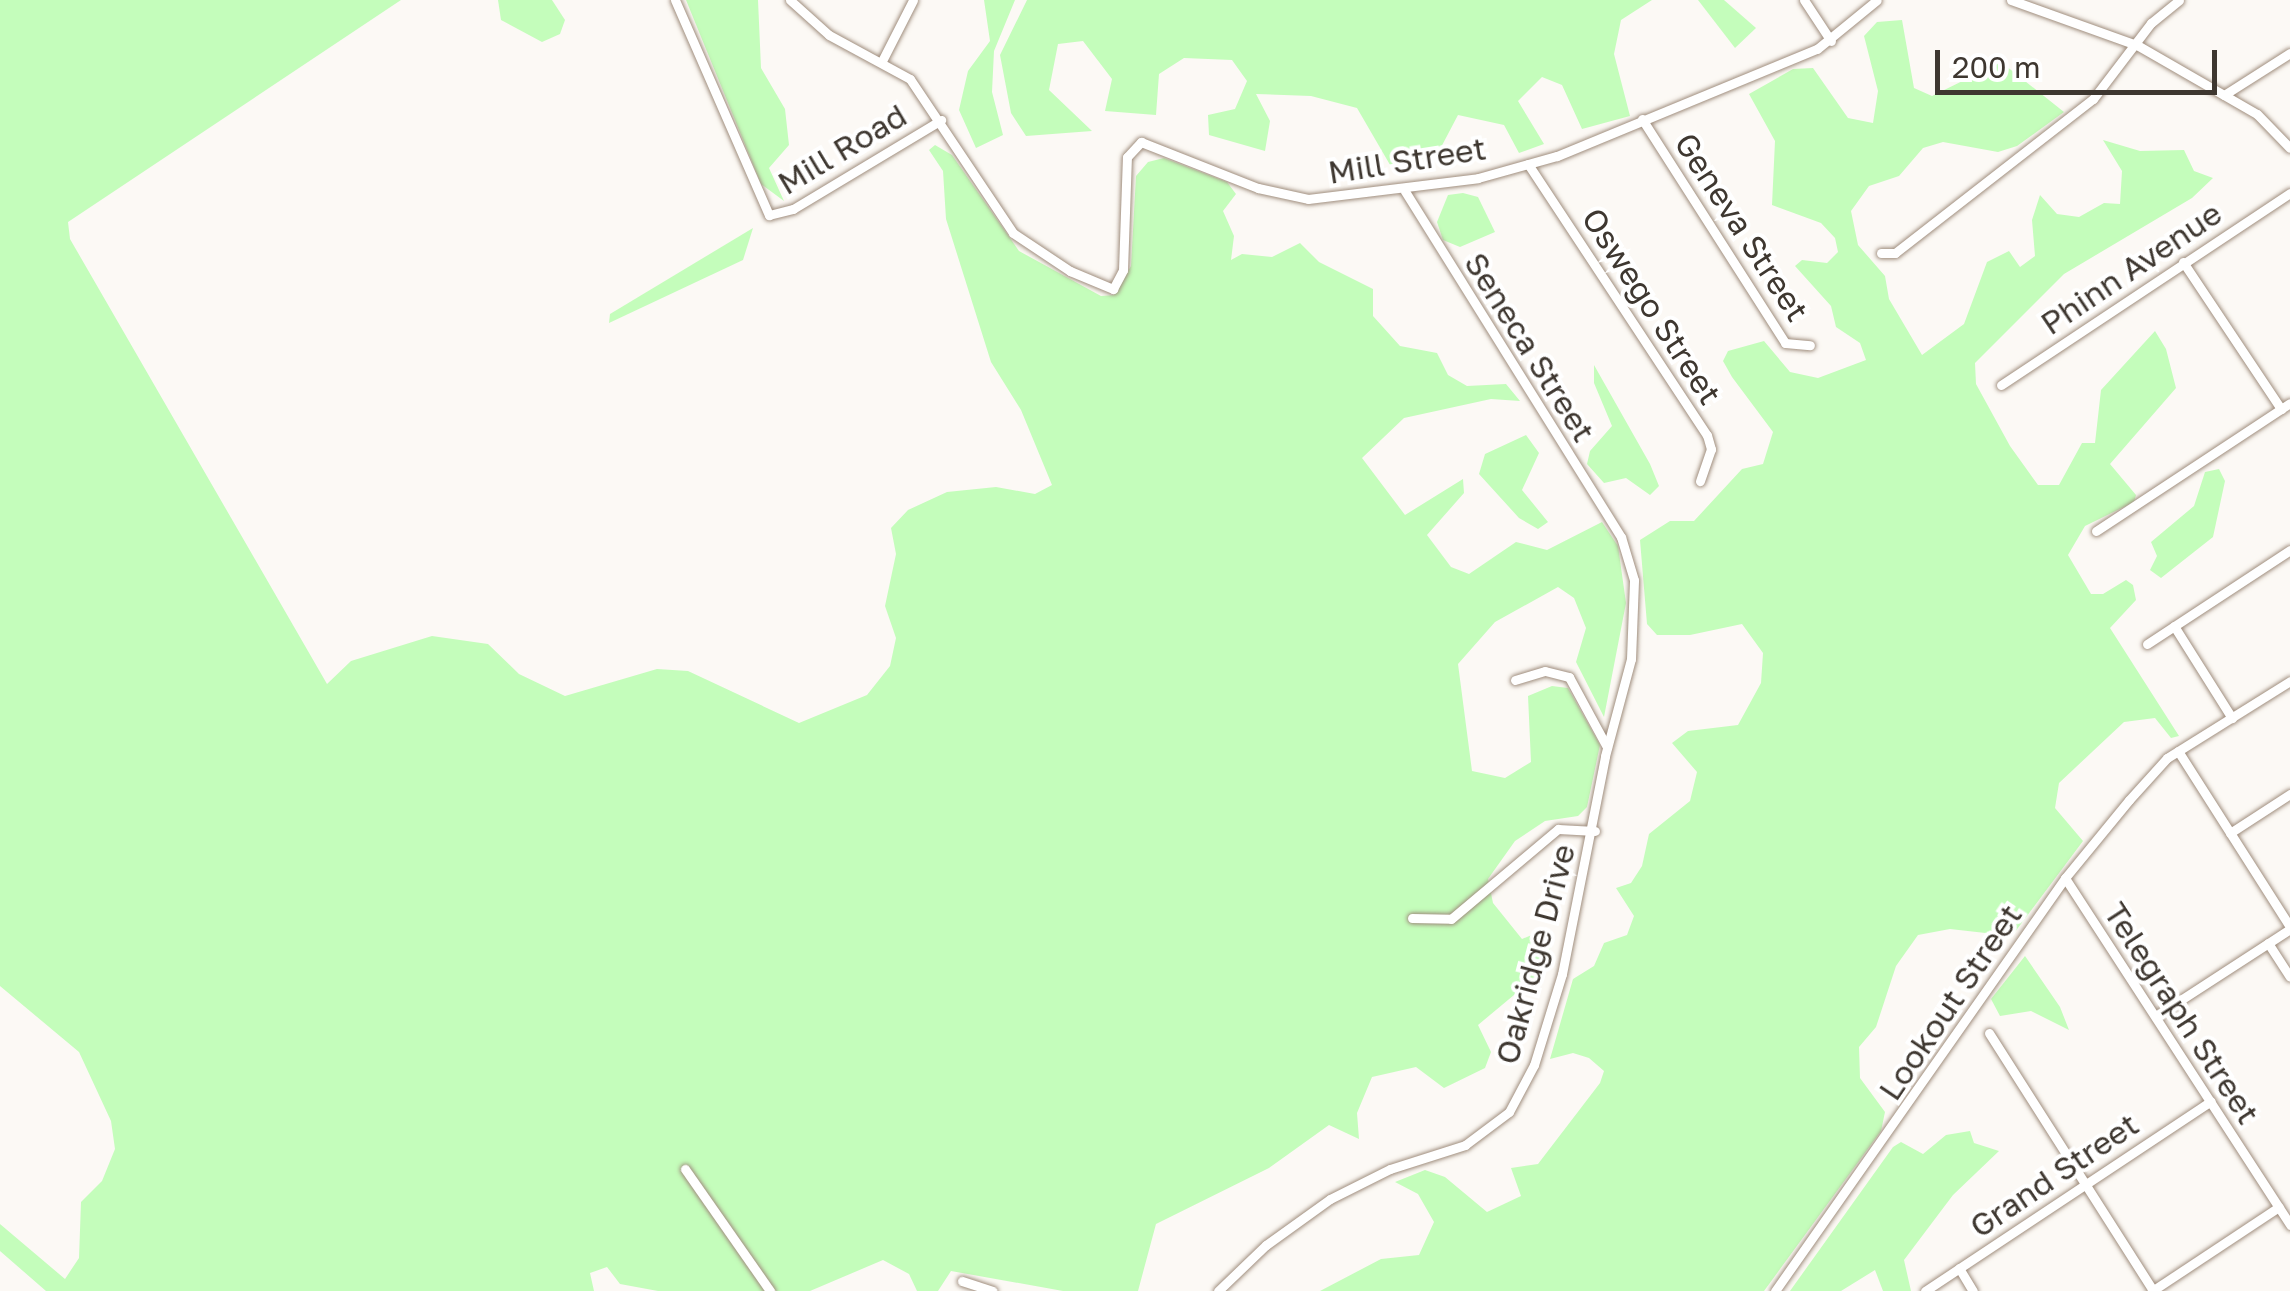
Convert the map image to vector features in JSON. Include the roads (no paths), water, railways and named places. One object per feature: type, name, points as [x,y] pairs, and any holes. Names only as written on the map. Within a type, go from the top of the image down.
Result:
[{"type":"street","name":"Mill Road","points":[[675,0],[769,215],[793,209],[941,120]]},
{"type":"street","points":[[790,0],[829,35],[883,60],[910,79],[941,120]]},
{"type":"street","points":[[883,60],[913,0]]},
{"type":"street","points":[[1804,0],[1830,41]]},
{"type":"street","name":"Mill Street","points":[[941,120],[1013,233],[1070,271],[1113,288],[1123,270],[1126,157],[1141,142],[1277,194],[1332,198],[1405,191],[1528,164],[1642,119],[1830,41],[1877,0]]},
{"type":"street","points":[[2011,0],[2046,4],[2137,45],[2257,114],[2290,148]]},
{"type":"street","points":[[1881,253],[1895,252],[2066,121],[2112,80],[2137,45],[2179,0]]},
{"type":"street","points":[[2224,94],[2290,53]]},
{"type":"street","name":"Geneva Street","points":[[1642,119],[1786,343],[1810,345]]},
{"type":"street","name":"Oswego Street","points":[[1528,164],[1707,435],[1711,449],[1700,481]]},
{"type":"street","name":"Seneca Street","points":[[1405,191],[1616,528]]},
{"type":"street","name":"Phinn Avenue","points":[[2001,385],[2290,193]]},
{"type":"street","points":[[2096,531],[2286,406],[2184,262]]},
{"type":"street","name":"Oakridge Drive","points":[[1218,1291],[1266,1245],[1330,1198],[1390,1168],[1465,1146],[1509,1112],[1534,1065],[1557,992],[1595,831],[1607,747],[1631,659],[1631,562],[1616,528]]},
{"type":"street","points":[[2147,644],[2290,550]]},
{"type":"street","points":[[2174,626],[2232,718]]},
{"type":"street","points":[[1514,680],[1545,671],[1570,678],[1607,747]]},
{"type":"street","name":"Lookout Street","points":[[1775,1291],[2065,878],[2178,751],[2290,681]]},
{"type":"street","points":[[2156,1016],[2290,928],[2178,751]]},
{"type":"street","points":[[2230,833],[2290,794]]},
{"type":"street","points":[[1412,918],[1451,919],[1558,828],[1595,831]]},
{"type":"street","name":"Telegraph Street","points":[[2065,878],[2290,1225]]},
{"type":"street","points":[[2268,943],[2290,977]]},
{"type":"street","points":[[1989,1033],[2152,1291],[2278,1207]]},
{"type":"street","name":"Grand Street","points":[[1925,1291],[2211,1101]]},
{"type":"street","points":[[685,1169],[770,1291]]},
{"type":"street","points":[[1959,1268],[1974,1291]]},
{"type":"street","points":[[962,1281],[992,1291]]}]
